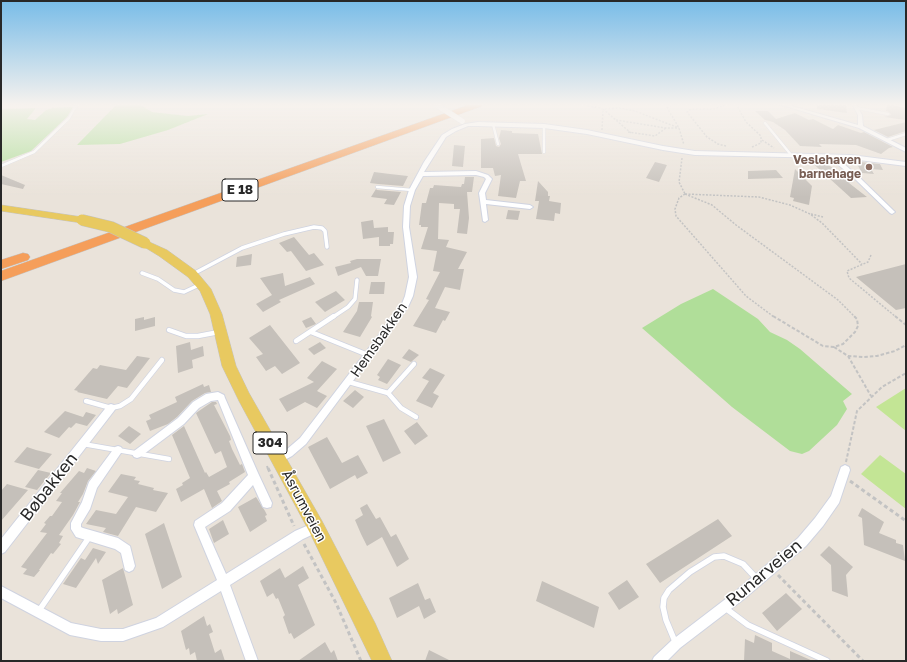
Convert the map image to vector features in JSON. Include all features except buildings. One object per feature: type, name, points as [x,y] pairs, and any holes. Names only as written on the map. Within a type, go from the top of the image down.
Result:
[{"type":"highway","name":"E 18","points":[[1,265],[368,135]]},
{"type":"highway","name":"E 18","points":[[1,276],[393,135]]},
{"type":"main road","name":"Åsrumveien","points":[[1,208],[82,220],[111,227],[145,242],[163,253],[197,279],[212,302],[229,366],[244,397],[316,527],[382,661]]},
{"type":"street","name":"Hemsbakken","points":[[279,458],[289,453],[303,442],[399,315],[409,296],[413,277],[406,227],[407,206],[412,190],[422,174],[427,162],[446,135]]},
{"type":"street","name":"Hemsbakken","points":[[601,135],[695,153],[831,156],[906,164]]},
{"type":"street","points":[[878,135],[906,150]]},
{"type":"street","points":[[831,156],[856,177],[892,212]]},
{"type":"street","points":[[422,174],[476,173],[486,176],[488,179],[482,193],[485,220]]},
{"type":"street","points":[[484,202],[530,207]]},
{"type":"street","points":[[137,454],[181,420],[196,404],[209,396],[218,396],[254,476],[268,503]]},
{"type":"street","name":"Bøbakken","points":[[1,548],[111,408]]},
{"type":"street","points":[[118,450],[93,485],[86,505],[76,523],[76,529],[80,533],[118,544],[126,550],[129,566]]},
{"type":"street","name":"Runarveien","points":[[661,660],[676,644],[758,580],[802,542],[819,522],[835,499],[844,473]]},
{"type":"street","points":[[252,661],[224,584],[199,525],[226,508],[254,476]]},
{"type":"street","points":[[1,592],[70,630],[101,635],[123,636],[159,623],[224,584],[299,535],[316,527]]},
{"type":"lane","points":[[1,166],[34,152],[52,135]]},
{"type":"lane","points":[[496,135],[498,144]]},
{"type":"lane","points":[[544,135],[544,152]]},
{"type":"lane","points":[[775,135],[792,156]]},
{"type":"lane","points":[[887,140],[903,135]]},
{"type":"lane","points":[[377,187],[412,190]]},
{"type":"lane","points":[[142,273],[158,279],[174,290],[184,292],[197,279],[242,248],[314,227],[322,228],[325,231],[327,247]]},
{"type":"lane","points":[[296,341],[353,302],[356,293],[357,280]]},
{"type":"lane","points":[[169,330],[186,336],[198,336],[221,332]]},
{"type":"lane","points":[[311,332],[368,355]]},
{"type":"lane","points":[[86,401],[111,408],[120,406],[131,399],[162,360]]},
{"type":"lane","points":[[388,393],[414,364]]},
{"type":"lane","points":[[349,382],[388,393],[401,408],[416,417]]},
{"type":"lane","name":"Bøbakken","points":[[82,444],[170,459]]},
{"type":"lane","points":[[38,612],[90,536]]},
{"type":"lane","points":[[676,644],[666,620],[663,607],[664,598],[668,590],[690,572],[714,556],[724,556],[743,564],[758,580]]},
{"type":"lane","points":[[724,607],[733,615],[748,624],[827,661]]},
{"type":"path","points":[[646,135],[656,135]]},
{"type":"path","points":[[682,135],[684,150]]},
{"type":"path","points":[[706,135],[712,141],[732,147]]},
{"type":"path","points":[[748,147],[759,144],[762,140],[760,135]]},
{"type":"path","points":[[683,153],[679,182],[685,194],[712,205],[736,225],[838,300],[857,319],[858,326],[855,332],[844,344],[834,347],[823,346],[806,337],[762,309],[741,291],[702,248],[676,216],[676,203],[679,198],[685,194],[759,197],[790,205],[810,214],[823,217]]},
{"type":"path","points":[[810,214],[833,234],[862,264]]},
{"type":"path","points":[[871,256],[868,262],[847,271],[849,278],[906,325]]},
{"type":"path","points":[[848,356],[877,356],[895,351],[906,345]]},
{"type":"path","points":[[834,347],[848,356],[871,396]]},
{"type":"path","points":[[906,373],[882,387],[857,411],[848,447],[844,473],[906,521]]},
{"type":"path","points":[[771,568],[863,661]]},
{"type":"green space","points":[[1,135],[48,135],[31,151],[1,162]]},
{"type":"green space","points":[[87,135],[151,135],[120,144],[77,145]]},
{"type":"green space","points":[[713,289],[758,319],[770,332],[787,340],[800,349],[852,394],[843,401],[847,409],[837,425],[809,451],[802,454],[790,451],[732,407],[642,328],[681,304]]},
{"type":"green space","points":[[906,388],[906,431],[876,407]]},
{"type":"green space","points":[[880,455],[906,474],[906,509],[861,474]]},
{"type":"place","name":"Veslehaven barnehage","points":[[869,167]]}]
